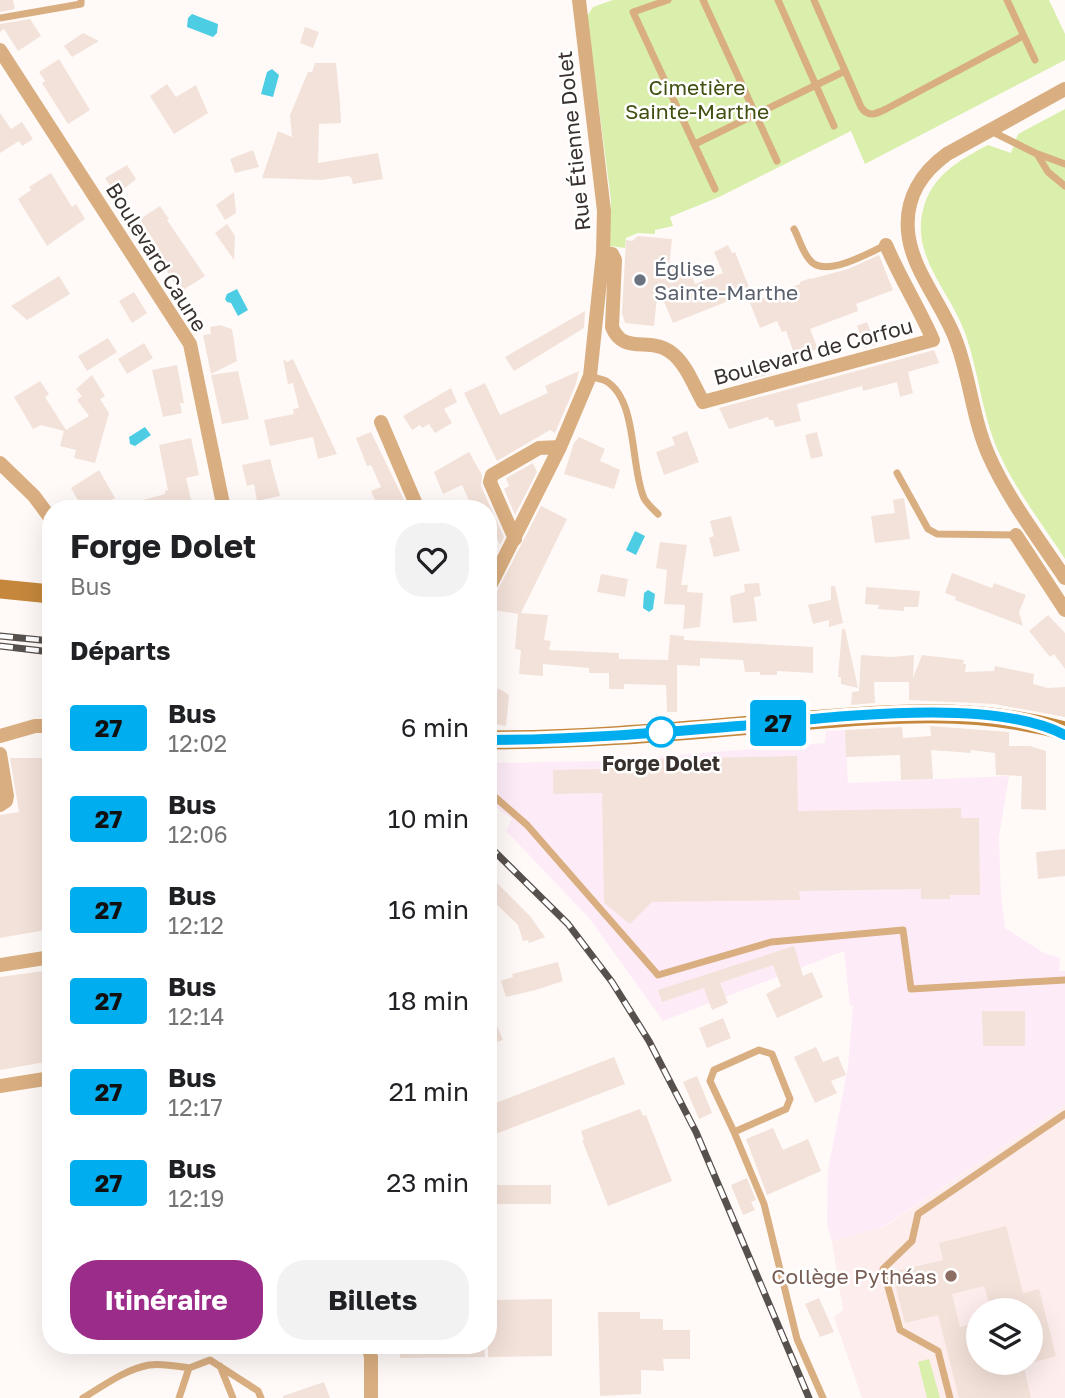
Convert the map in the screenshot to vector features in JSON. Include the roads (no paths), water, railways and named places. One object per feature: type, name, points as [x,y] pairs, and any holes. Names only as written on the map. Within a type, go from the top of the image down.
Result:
[{"type":"main road","points":[[0,589],[42,592]]},
{"type":"main road","points":[[497,740],[664,732],[942,713],[1004,718],[1060,731]]},
{"type":"street","name":"Rue Étienne Dolet","points":[[497,573],[560,447],[590,376],[603,253],[604,211],[579,0]]},
{"type":"street","name":"Boulevard Caune","points":[[0,50],[190,344],[223,500]]},
{"type":"street","points":[[1065,89],[947,154],[925,173],[911,198],[907,229],[918,265],[954,337],[988,455],[999,478],[1065,578]]},
{"type":"street","name":"Boulevard de Corfou","points":[[603,253],[612,254],[615,260],[612,327],[616,337],[624,342],[668,349],[677,358],[703,402],[933,340],[918,306],[897,273],[886,245]]},
{"type":"street","points":[[381,422],[414,500]]},
{"type":"street","points":[[515,539],[490,482],[492,475],[539,449],[560,447]]},
{"type":"street","points":[[0,463],[42,507]]},
{"type":"street","points":[[1016,535],[1065,610]]},
{"type":"street","points":[[0,736],[42,726]]},
{"type":"street","points":[[0,754],[7,796],[0,805]]},
{"type":"street","points":[[0,965],[42,958]]},
{"type":"street","points":[[0,1086],[42,1079]]},
{"type":"street","points":[[369,1354],[370,1398]]},
{"type":"lane","points":[[0,18],[81,5],[81,0]]},
{"type":"lane","points":[[668,0],[633,12],[715,189]]},
{"type":"lane","points":[[703,0],[777,161]]},
{"type":"lane","points":[[778,0],[834,126]]},
{"type":"lane","points":[[814,0],[865,113],[876,114],[1023,36]]},
{"type":"lane","points":[[1007,0],[1035,60]]},
{"type":"lane","points":[[695,144],[845,71]]},
{"type":"lane","points":[[990,131],[1037,154],[1065,164]]},
{"type":"lane","points":[[1037,154],[1048,172],[1065,186]]},
{"type":"lane","points":[[794,229],[809,261],[817,266],[831,268],[886,245]]},
{"type":"lane","points":[[590,376],[606,381],[620,398],[633,442],[638,478],[645,500],[658,514]]},
{"type":"lane","points":[[897,473],[928,529],[937,534],[1016,535]]},
{"type":"lane","points":[[497,799],[527,825],[658,975],[771,943],[903,930],[911,989],[1065,980]]},
{"type":"lane","points":[[734,1132],[786,1109],[790,1099],[772,1054],[759,1050],[714,1070],[710,1081],[764,1204],[797,1339],[823,1398]]},
{"type":"lane","points":[[950,1398],[938,1351],[901,1330],[883,1269],[912,1241],[918,1214],[1065,1114]]},
{"type":"lane","points":[[83,1398],[146,1366],[159,1364],[189,1368],[210,1360],[258,1391],[261,1398]]},
{"type":"lane","points":[[220,1364],[233,1398]]},
{"type":"lane","points":[[179,1398],[189,1368]]},
{"type":"water","points":[[192,14],[218,24],[217,33],[213,37],[187,27],[188,18]]},
{"type":"water","points":[[272,69],[279,75],[273,97],[261,94],[267,72]]},
{"type":"water","points":[[237,289],[248,310],[238,316],[231,303],[225,299],[227,294]]},
{"type":"water","points":[[145,427],[151,435],[135,446],[130,444],[129,437]]},
{"type":"water","points":[[635,531],[645,536],[636,555],[626,550]]},
{"type":"water","points":[[648,590],[655,594],[653,609],[649,612],[643,608],[644,593]]},
{"type":"railway","points":[[0,636],[42,640]]},
{"type":"railway","points":[[0,646],[42,651]]},
{"type":"railway","points":[[497,854],[568,924],[612,982],[649,1041],[696,1132],[809,1398]]},
{"type":"place","name":"Église Sainte-Marthe","points":[[640,280]]},
{"type":"place","name":"Forge Dolet","points":[[661,732]]},
{"type":"place","name":"Collège Pythéas","points":[[951,1276]]},
{"type":"park label","name":"Cimetière Sainte-Marthe","points":[[697,99]]}]
